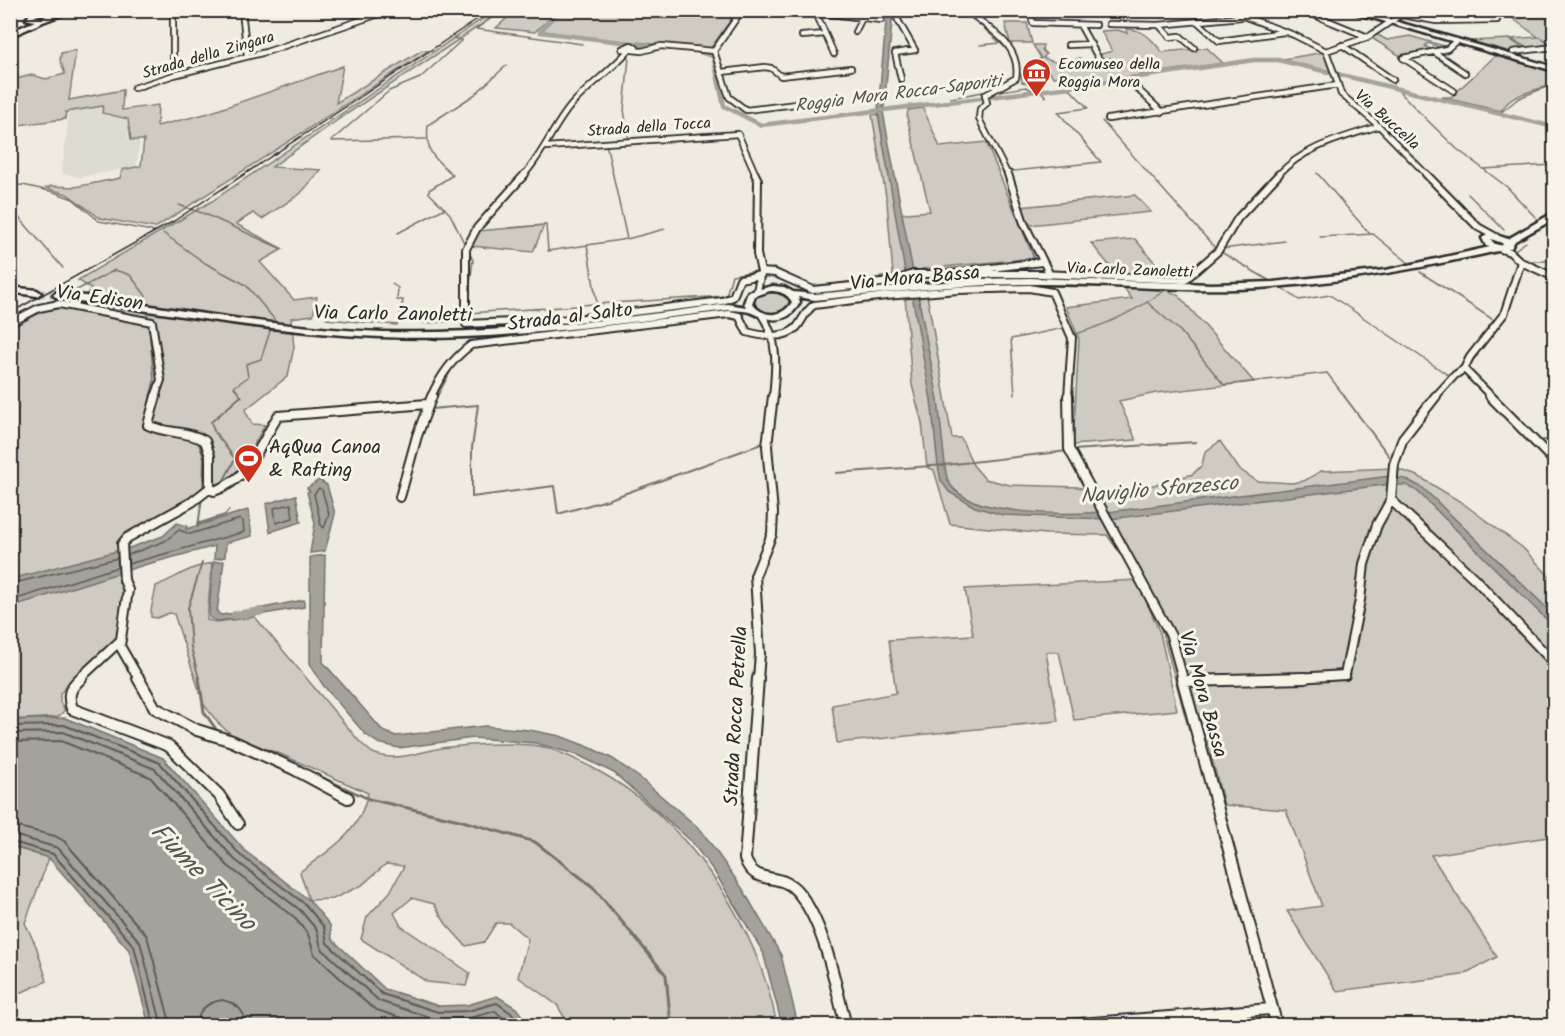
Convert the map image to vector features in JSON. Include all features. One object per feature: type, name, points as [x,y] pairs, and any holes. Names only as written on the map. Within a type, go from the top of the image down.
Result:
[{"type":"main road","points":[[49,15],[39,12],[10,35],[49,15],[66,10]]},
{"type":"main road","points":[[29,19],[72,10]]},
{"type":"main road","points":[[1348,10],[1554,69]]},
{"type":"main road","points":[[1498,237],[1509,247],[1512,239],[1554,216]]},
{"type":"main road","name":"Via Carlo Zanoletti","points":[[1443,260],[1486,238],[1498,237],[1538,225]]},
{"type":"main road","points":[[1486,238],[1498,248]]},
{"type":"main road","name":"Via Carlo Zanoletti","points":[[792,294],[815,297],[1030,281],[1202,287],[1274,285],[1363,276],[1509,247]]},
{"type":"main road","points":[[776,288],[792,294],[795,306],[790,312],[781,316],[762,315],[752,310],[748,299],[757,291],[776,288]]},
{"type":"main road","points":[[10,289],[38,293]]},
{"type":"main road","name":"Via Carlo Zanoletti","points":[[57,296],[331,332],[428,335],[535,330],[728,307],[752,310]]},
{"type":"main road","name":"Via Carlo Zanoletti","points":[[795,306],[815,297]]},
{"type":"main road","name":"Via Carlo Zanoletti","points":[[728,307],[748,299]]},
{"type":"street","points":[[173,58],[173,11],[187,10]]},
{"type":"street","points":[[242,10],[247,56]]},
{"type":"street","points":[[312,10],[377,15]]},
{"type":"street","name":"Strada della Zingara","points":[[134,88],[247,56],[391,10]]},
{"type":"street","points":[[742,10],[714,51],[729,97],[746,110],[837,99]]},
{"type":"street","points":[[966,10],[1010,48],[1018,58],[1018,73],[1012,82],[986,98],[980,109],[979,119],[1006,172],[1024,224],[1050,275]]},
{"type":"street","points":[[1029,10],[1033,23],[1096,25]]},
{"type":"street","points":[[1227,10],[1241,18],[1285,32],[1326,51],[1368,37],[1408,10]]},
{"type":"street","points":[[797,11],[881,20]]},
{"type":"street","points":[[816,13],[834,54]]},
{"type":"street","points":[[895,13],[915,50],[895,53],[901,79]]},
{"type":"street","points":[[1312,14],[1368,37]]},
{"type":"street","points":[[1402,15],[1412,19],[1497,20]]},
{"type":"street","points":[[855,32],[862,18]]},
{"type":"street","points":[[1109,24],[1159,26],[1241,18]]},
{"type":"street","points":[[1199,23],[1219,41],[1285,32]]},
{"type":"street","points":[[1080,25],[1100,61]]},
{"type":"street","points":[[1159,26],[1170,39],[1180,36],[1194,48]]},
{"type":"street","points":[[802,36],[825,34]]},
{"type":"street","points":[[1454,91],[1403,58],[1447,49],[1456,41]]},
{"type":"street","points":[[1068,45],[1091,44]]},
{"type":"street","name":"Strada della Tocca","points":[[546,147],[573,103],[608,73],[627,51],[622,48],[631,45],[636,48],[635,50],[653,51],[659,47],[714,51]]},
{"type":"street","points":[[1342,45],[1393,80]]},
{"type":"street","points":[[1513,52],[1554,47]]},
{"type":"street","name":"Via Buccella","points":[[1326,51],[1333,65],[1341,94],[1379,126],[1486,238]]},
{"type":"street","points":[[1434,52],[1465,72]]},
{"type":"street","points":[[722,72],[765,67],[773,69],[777,75],[781,76],[851,68]]},
{"type":"street","points":[[1130,82],[1162,112]]},
{"type":"street","points":[[1108,120],[1338,85]]},
{"type":"street","points":[[761,273],[775,273],[813,290],[891,282],[913,274],[1050,275],[1185,280],[1218,251],[1238,218],[1291,162],[1313,148],[1379,126]]},
{"type":"street","name":"Strada della Tocca","points":[[546,147],[738,134],[758,180],[757,254],[761,273]]},
{"type":"street","name":"Strada al Salto","points":[[546,147],[531,168],[477,228],[467,248],[466,324],[579,325],[729,314],[739,316],[747,333],[772,332]]},
{"type":"street","points":[[1509,247],[1521,262],[1554,277]]},
{"type":"street","points":[[936,274],[1042,262]]},
{"type":"street","points":[[1183,681],[1266,680],[1345,675],[1360,600],[1364,564],[1377,525],[1391,500],[1394,464],[1403,438],[1439,392],[1464,369],[1473,353],[1504,314],[1521,262]]},
{"type":"street","points":[[761,273],[766,284],[776,288]]},
{"type":"street","points":[[757,291],[761,273]]},
{"type":"street","name":"Strada al Salto","points":[[400,497],[427,404],[457,355],[467,346],[730,300],[740,279],[761,273]]},
{"type":"street","name":"Via Mora Bassa","points":[[922,289],[1047,290],[1055,295],[1071,336],[1067,410],[1070,451],[1171,636],[1277,1026]]},
{"type":"street","name":"Via Mora Bassa","points":[[772,332],[789,333],[795,329],[809,307],[814,304],[905,290]]},
{"type":"street","name":"Via Edison","points":[[10,322],[39,308],[54,304],[154,323],[161,380],[148,425],[156,430],[202,438],[208,445],[205,493]]},
{"type":"street","points":[[762,315],[772,332]]},
{"type":"street","points":[[772,332],[781,316]]},
{"type":"street","name":"Strada Rocca Petrella","points":[[772,332],[776,368],[767,448],[773,524],[769,546],[757,564],[755,576],[760,654],[745,859],[753,874],[762,878],[787,881],[801,897],[815,923],[846,1026]]},
{"type":"street","points":[[1464,369],[1554,461]]},
{"type":"street","points":[[348,798],[294,768],[232,741],[197,730],[159,711],[130,666],[120,641],[128,590],[124,580],[122,544],[131,536],[205,493],[233,485],[251,467],[278,416],[427,404]]},
{"type":"street","points":[[1391,500],[1438,540],[1474,575],[1554,663]]},
{"type":"street","points":[[120,641],[71,687],[68,698],[72,709],[168,746],[219,795],[238,824]]},
{"type":"street","points":[[1067,1025],[1271,1009]]},
{"type":"shaded area","points":[[494,11],[502,11],[339,119],[272,167],[321,170],[300,194],[262,219],[253,213],[236,224],[283,249],[260,262],[294,300],[317,297],[313,315],[291,318],[294,347],[288,376],[245,410],[252,424],[265,425],[233,482],[205,489],[191,500],[119,541],[123,613],[117,639],[60,693],[60,702],[65,710],[58,717],[11,720],[11,328],[53,306],[73,310],[91,289],[78,280],[212,201]]},
{"type":"shaded area","points":[[515,11],[556,11],[546,22],[549,23],[560,11],[737,11],[708,49],[551,34],[552,32],[542,31],[547,25],[543,24],[535,32],[496,28]]},
{"type":"shaded area","points":[[1554,17],[1554,29],[1551,30],[1554,33],[1554,45],[1540,37],[1552,45],[1527,48],[1511,39],[1538,37],[1512,18]]},
{"type":"shaded area","points":[[1005,23],[1027,23],[1032,43],[1010,43]]},
{"type":"shaded area","points":[[1126,29],[1132,29],[1147,36],[1162,52],[1207,48],[1223,63],[1079,84],[1074,77],[1053,77],[1045,66],[1033,65],[1041,58],[1033,45],[1043,45],[1042,50],[1046,54],[1043,58],[1054,62],[1065,63],[1080,58],[1081,63],[1101,63],[1113,68],[1116,65],[1111,58],[1101,58],[1098,55],[1112,51],[1101,31],[1118,30],[1127,33]]},
{"type":"shaded area","points":[[1376,34],[1387,40],[1410,36],[1444,46],[1441,48],[1428,43],[1425,46],[1434,51],[1402,57],[1370,37]]},
{"type":"shaded area","points":[[1509,39],[1525,49],[1508,51],[1470,41]]},
{"type":"shaded area","points":[[76,50],[69,100],[123,90],[122,110],[158,105],[157,126],[209,113],[343,66],[336,103],[422,50],[428,51],[155,228],[100,218],[67,194],[46,188],[51,186],[75,187],[120,178],[122,170],[141,166],[144,140],[131,140],[128,119],[102,113],[103,106],[66,112],[65,119],[11,126],[11,83],[16,79],[32,75],[46,79],[65,74],[60,60],[61,53]]},
{"type":"shaded area","points":[[1324,52],[1330,71],[1278,60]]},
{"type":"shaded area","points":[[1497,54],[1554,71],[1554,84],[1518,96],[1501,111],[1440,97],[1451,97]]},
{"type":"shaded area","points":[[103,107],[102,113],[107,116],[128,119],[128,138],[140,141],[136,167],[80,177],[65,174],[62,172],[69,112]]},
{"type":"shaded area","points":[[923,108],[940,147],[986,142],[1034,258],[922,269],[923,281],[902,282],[893,274],[887,202],[872,115],[878,114],[896,214],[930,211],[907,117],[908,110]]},
{"type":"shaded area","points":[[1135,195],[1151,212],[1030,225],[1021,207]]},
{"type":"shaded area","points":[[544,225],[533,252],[472,246],[478,231]]},
{"type":"shaded area","points":[[1135,239],[1167,277],[1117,275],[1091,243]]},
{"type":"shaded area","points":[[1123,287],[1166,289],[1179,296],[1254,382],[1156,393],[1119,401],[1136,440],[1073,445],[1079,339],[1066,307],[1132,299]]},
{"type":"shaded area","points":[[773,291],[780,292],[789,299],[788,307],[771,313],[755,306],[756,297]]},
{"type":"shaded area","points":[[927,295],[952,438],[961,438],[973,465],[985,479],[1010,485],[1078,487],[1110,497],[1193,474],[1202,465],[1205,452],[1220,441],[1239,469],[1257,481],[1292,483],[1304,481],[1321,471],[1394,468],[1418,476],[1461,502],[1523,548],[1554,581],[1554,836],[1431,855],[1497,957],[1462,975],[1337,991],[1287,911],[1322,906],[1286,810],[1224,805],[1205,731],[1189,730],[1160,624],[1138,578],[1107,535],[1046,534],[950,524],[934,470],[927,467],[922,423],[912,385],[905,297]]},
{"type":"shaded area","points":[[212,563],[207,620],[216,622],[255,617],[359,741],[373,753],[392,757],[469,745],[539,746],[562,753],[591,767],[625,788],[657,814],[686,843],[712,876],[734,911],[753,948],[767,986],[777,1025],[569,1025],[557,1005],[518,977],[528,939],[509,923],[496,923],[484,942],[466,946],[446,924],[434,904],[412,898],[394,913],[401,926],[470,973],[466,986],[427,982],[361,939],[367,917],[390,892],[404,866],[386,864],[362,885],[333,899],[309,900],[300,872],[333,848],[351,830],[364,807],[368,793],[278,753],[236,738],[218,723],[204,705],[174,614],[169,613],[157,618],[151,617],[151,613],[156,586],[190,569]]},
{"type":"shaded area","points":[[1137,580],[1160,633],[1177,710],[1074,720],[1059,652],[1046,652],[1058,721],[837,743],[832,705],[896,693],[889,640],[973,635],[965,589]]},
{"type":"shaded area","points":[[10,846],[49,858],[25,923],[36,946],[47,981],[11,997]]},
{"type":"water","points":[[887,11],[893,11],[884,107],[878,110]]},
{"type":"water","points":[[878,112],[883,112],[913,272],[905,272]]},
{"type":"water","points":[[912,295],[918,295],[938,400],[945,465],[941,466],[945,466],[950,484],[961,495],[997,508],[1044,513],[1101,512],[1104,519],[1003,515],[975,507],[949,492],[941,481],[938,466],[931,400]]},
{"type":"water","points":[[1390,476],[1391,484],[1110,519],[1107,512]]},
{"type":"water","points":[[1396,478],[1406,479],[1423,488],[1554,615],[1554,627],[1417,491],[1406,485],[1397,485]]},
{"type":"water","points":[[319,480],[327,485],[335,514],[325,551],[310,553],[315,523],[307,492],[310,491],[307,488]]},
{"type":"water","points":[[296,495],[301,522],[270,532],[266,504]]},
{"type":"water","points":[[248,510],[252,536],[226,543],[225,557],[214,559],[215,546],[144,565],[11,607],[11,579],[132,547],[163,536],[177,523],[187,526],[186,529]]},
{"type":"water","points":[[325,555],[323,662],[383,731],[396,736],[485,726],[529,730],[560,736],[591,748],[613,759],[640,778],[701,830],[742,888],[781,955],[798,1025],[782,1025],[763,952],[714,871],[690,840],[614,773],[578,755],[535,743],[473,738],[399,748],[378,743],[365,734],[323,685],[310,664],[310,557]]},
{"type":"water","points":[[224,561],[217,612],[221,615],[243,612],[243,618],[217,621],[209,615],[213,562]]},
{"type":"water","points":[[304,600],[304,607],[252,616],[253,610]]},
{"type":"water","name":"Fiume Ticino","points":[[65,718],[163,758],[245,851],[309,900],[330,925],[332,939],[385,989],[439,1006],[467,1005],[497,996],[516,1008],[529,1025],[236,1026],[219,1022],[219,1025],[149,1025],[129,950],[49,858],[11,846],[11,720]]},
{"type":"waterway","points":[[503,10],[476,29],[582,44]]},
{"type":"waterway","name":"Roggia Mora Rocca-Saporiti","points":[[558,10],[540,32],[661,47]]},
{"type":"waterway","points":[[963,10],[1000,43]]},
{"type":"waterway","points":[[426,139],[331,141],[389,91],[420,78],[462,40],[453,38]]},
{"type":"waterway","points":[[980,45],[1000,43]]},
{"type":"waterway","points":[[1000,43],[1008,50]]},
{"type":"waterway","name":"Roggia Mora Rocca-Saporiti","points":[[700,52],[713,56],[724,106],[761,125],[1079,86],[1254,60],[1278,60],[1332,73]]},
{"type":"waterway","points":[[629,57],[624,110],[629,140]]},
{"type":"waterway","points":[[444,208],[429,193],[429,190],[453,175],[432,154],[428,142],[428,125],[474,95],[507,65]]},
{"type":"waterway","points":[[1018,73],[1021,74],[1022,82],[1035,85],[1042,90]]},
{"type":"waterway","name":"Roggia Mora Rocca-Saporiti","points":[[1337,74],[1554,127]]},
{"type":"waterway","points":[[1500,113],[1519,98],[1554,84]]},
{"type":"waterway","points":[[994,92],[1026,87],[1034,91]]},
{"type":"waterway","points":[[1020,220],[1003,172],[1101,162],[1058,112],[1088,108],[1068,87]]},
{"type":"waterway","points":[[1397,89],[1422,115]]},
{"type":"waterway","name":"Roggia Mora Rocca-Saporiti","points":[[1040,90],[1046,97]]},
{"type":"waterway","points":[[951,98],[988,91]]},
{"type":"waterway","points":[[1424,117],[1457,149],[1483,169]]},
{"type":"waterway","points":[[1102,121],[1217,250]]},
{"type":"waterway","points":[[606,143],[627,239]]},
{"type":"waterway","points":[[1483,169],[1554,165]]},
{"type":"waterway","points":[[1483,169],[1507,187],[1538,220]]},
{"type":"waterway","points":[[466,242],[485,213],[523,171]]},
{"type":"waterway","points":[[1317,173],[1369,233]]},
{"type":"waterway","points":[[1242,209],[1271,177]]},
{"type":"waterway","points":[[10,186],[23,185],[54,192],[73,199],[99,221],[152,231]]},
{"type":"waterway","points":[[1468,194],[1504,230]]},
{"type":"waterway","points":[[179,205],[205,214],[282,249]]},
{"type":"waterway","points":[[10,207],[63,268]]},
{"type":"waterway","points":[[398,233],[444,208]]},
{"type":"waterway","points":[[444,208],[450,214],[465,245]]},
{"type":"waterway","points":[[508,228],[546,225],[548,251],[587,245]]},
{"type":"waterway","points":[[1022,226],[1035,261]]},
{"type":"waterway","points":[[627,239],[665,229]]},
{"type":"waterway","points":[[1547,230],[1554,239]]},
{"type":"waterway","points":[[163,233],[205,263],[246,285],[274,319],[261,359],[246,364],[248,377],[234,387],[242,397]]},
{"type":"waterway","points":[[1320,237],[1373,234],[1409,263]]},
{"type":"waterway","points":[[587,245],[627,239]]},
{"type":"waterway","points":[[1222,249],[1285,241]]},
{"type":"waterway","points":[[1516,255],[1516,249],[1526,242]]},
{"type":"waterway","points":[[587,245],[597,304]]},
{"type":"waterway","points":[[468,250],[473,260],[469,293]]},
{"type":"waterway","points":[[1221,252],[1270,281]]},
{"type":"waterway","points":[[1525,261],[1554,261]]},
{"type":"waterway","points":[[922,271],[997,264]]},
{"type":"waterway","points":[[597,304],[726,296],[732,275],[775,268],[802,282]]},
{"type":"waterway","points":[[75,291],[115,270],[130,275],[146,296],[154,381],[150,397]]},
{"type":"waterway","points":[[1420,272],[1495,321]]},
{"type":"waterway","points":[[813,287],[910,273]]},
{"type":"waterway","points":[[392,284],[398,288],[397,300],[403,300],[399,321]]},
{"type":"waterway","points":[[1282,288],[1299,300],[1330,295],[1451,377]]},
{"type":"waterway","points":[[1064,327],[1068,336],[1094,328],[1130,312],[1164,291]]},
{"type":"waterway","points":[[1148,303],[1180,331],[1224,385],[1327,373],[1345,397]]},
{"type":"waterway","points":[[578,319],[579,305],[597,304]]},
{"type":"waterway","points":[[468,313],[577,306]]},
{"type":"waterway","points":[[10,326],[36,313]]},
{"type":"waterway","points":[[399,321],[427,323],[470,320],[468,317]]},
{"type":"waterway","points":[[326,319],[397,325],[399,321]]},
{"type":"waterway","points":[[1015,395],[1011,339],[1064,328]]},
{"type":"waterway","points":[[1470,372],[1469,364],[1478,355],[1470,351],[1484,334]]},
{"type":"waterway","points":[[437,397],[454,365]]},
{"type":"waterway","points":[[769,397],[772,371]]},
{"type":"waterway","points":[[151,396],[144,425],[151,431],[158,432]]},
{"type":"waterway","points":[[221,486],[235,459],[214,431],[211,422],[241,396]]},
{"type":"waterway","points":[[434,402],[437,396]]},
{"type":"waterway","points":[[764,437],[769,396]]},
{"type":"waterway","points":[[1344,396],[1389,456]]},
{"type":"waterway","points":[[431,409],[478,405],[472,448],[472,497],[554,486],[558,514],[607,500],[764,443]]},
{"type":"waterway","points":[[1537,441],[1554,439]]},
{"type":"waterway","points":[[198,441],[204,458],[203,491]]},
{"type":"waterway","points":[[1073,450],[1196,442]]},
{"type":"waterway","points":[[836,473],[945,465],[1068,451]]},
{"type":"waterway","points":[[198,524],[202,497]]},
{"type":"waterway","points":[[198,524],[225,515],[229,510]]},
{"type":"waterway","points":[[199,679],[191,647],[188,608],[202,563]]},
{"type":"waterway","points":[[235,615],[261,611]]},
{"type":"waterway","points":[[199,678],[204,712],[218,732]]},
{"type":"waterway","points":[[308,771],[369,799],[459,820],[535,842],[593,887],[666,975],[671,1026]]},
{"type":"tunnel","points":[[37,293],[57,295]]},
{"type":"railway","points":[[10,313],[174,221],[491,10]]},
{"type":"place","name":"Ecomuseo della Roggia Mora","points":[[1037,98]]},
{"type":"place","name":"AqQua Canoa & Rafting","points":[[248,484]]},
{"type":"water label","name":"Naviglio Sforzesco","points":[[1159,489]]}]
